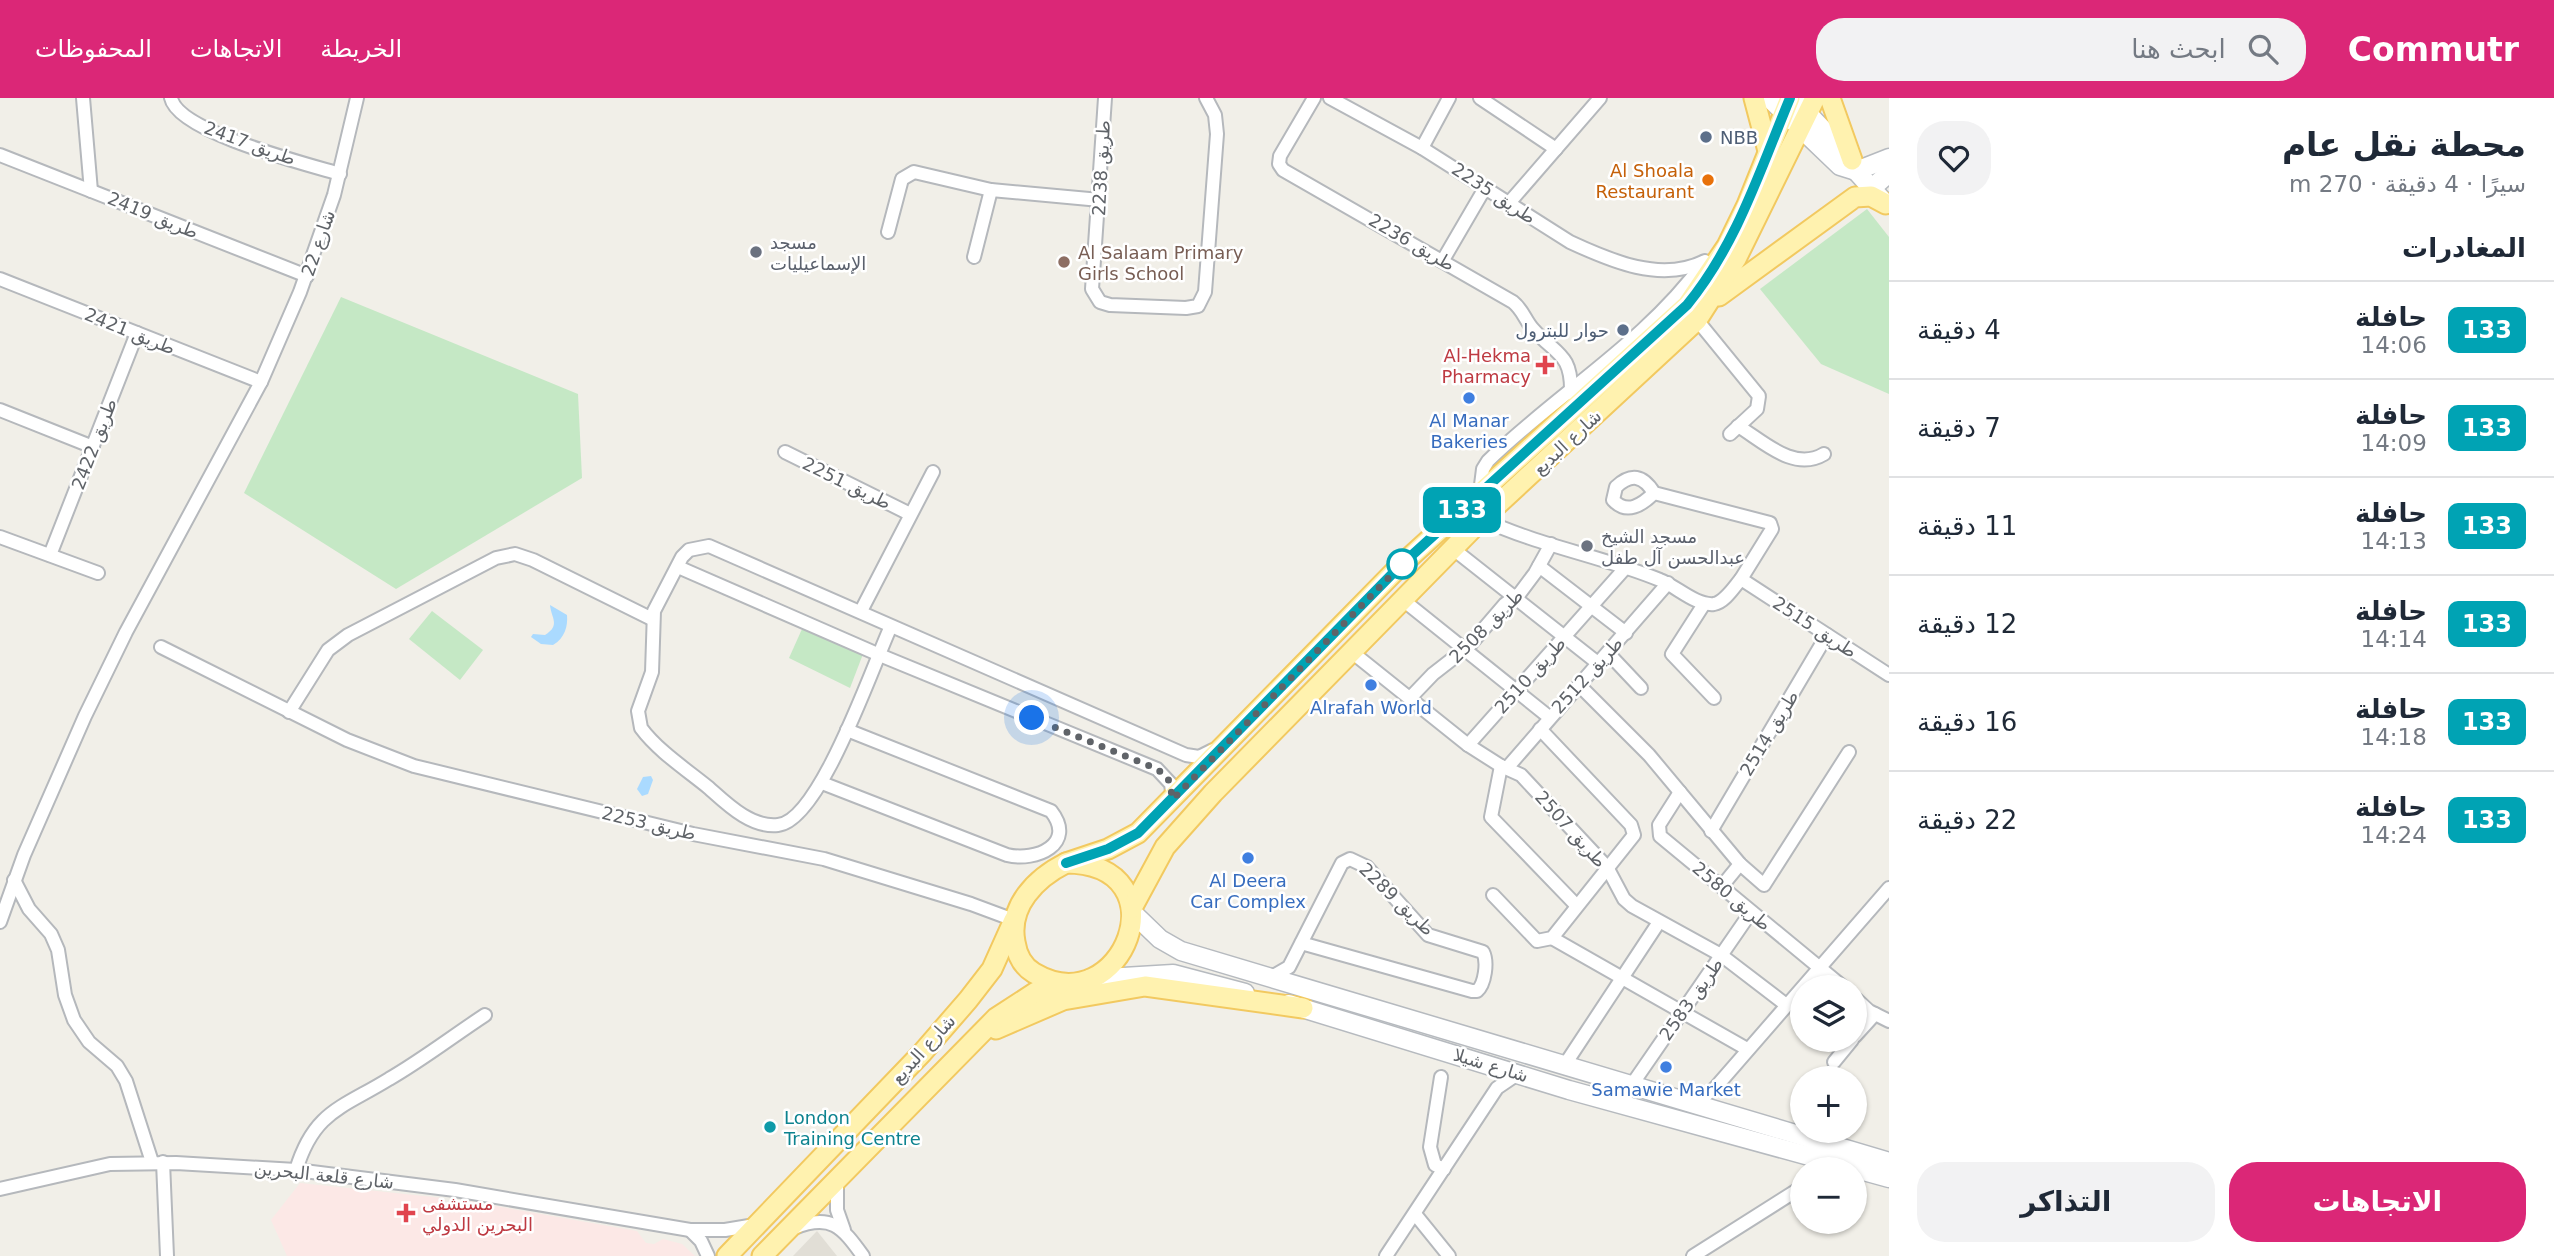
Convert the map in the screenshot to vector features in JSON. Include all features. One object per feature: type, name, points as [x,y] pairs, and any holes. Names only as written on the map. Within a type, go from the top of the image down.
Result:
[{"type":"main road","points":[[1754,98],[1768,152]]},
{"type":"main road","points":[[1769,98],[1789,103],[1807,114],[1840,166],[1854,166],[1889,158]]},
{"type":"main road","points":[[1830,98],[1854,166],[1887,206]]},
{"type":"main road","name":"شارع البديع","points":[[1066,863],[1123,842],[1138,833],[1399,567],[1480,495],[1571,402],[1687,305],[1727,246],[1789,103]]},
{"type":"main road","name":"شارع البديع","points":[[1132,910],[1154,866],[1183,827],[1452,548],[1697,320],[1710,303],[1761,211],[1807,114]]},
{"type":"main road","points":[[1872,188],[1889,173]]},
{"type":"main road","points":[[1710,303],[1855,197],[1871,196],[1887,206]]},
{"type":"main road","points":[[1066,863],[1091,866],[1113,876],[1127,891],[1132,910],[1127,940],[1120,954],[1106,970],[1090,979],[1060,985],[1029,970],[1022,962],[1015,945],[1014,920],[1033,886],[1066,863]]},
{"type":"main road","name":"شارع شيلا","points":[[1132,910],[1168,946],[1889,1162]]},
{"type":"main road","name":"شارع البديع","points":[[726,1256],[922,1053],[968,1000],[992,969],[1014,920]]},
{"type":"main road","name":"شارع شيلا","points":[[1090,979],[1173,974],[1303,1008],[1791,1157]]},
{"type":"main road","name":"شارع البديع","points":[[762,1256],[996,1018],[1018,1001],[1060,985]]},
{"type":"main road","points":[[974,1042],[1044,1006],[1122,988],[1172,989],[1303,1008]]},
{"type":"main road","name":"شارع شيلا","points":[[1867,1173],[1889,1178]]},
{"type":"street","points":[[83,98],[91,191]]},
{"type":"street","name":"طريق 2417","points":[[171,98],[179,114],[209,130],[265,152],[340,174]]},
{"type":"street","name":"شارع 22","points":[[0,922],[14,880],[106,673],[261,382],[307,276],[340,174],[357,98]]},
{"type":"street","name":"طريق 2238","points":[[1105,98],[1092,289],[1100,302],[1136,307],[1198,306],[1205,292],[1217,134],[1215,115],[1206,98]]},
{"type":"street","name":"طريق 2236","points":[[1314,98],[1280,156],[1280,167],[1443,260],[1519,307],[1533,329],[1566,361],[1571,373],[1571,402]]},
{"type":"street","name":"طريق 2235","points":[[1330,98],[1422,148],[1591,252],[1664,272]]},
{"type":"street","points":[[1422,148],[1449,98]]},
{"type":"street","points":[[1480,98],[1497,102],[1556,149]]},
{"type":"street","points":[[1509,203],[1600,98]]},
{"type":"street","name":"طريق 2419","points":[[0,155],[307,276]]},
{"type":"street","points":[[888,232],[902,179],[914,172],[991,190],[1100,200]]},
{"type":"street","points":[[1443,260],[1485,188]]},
{"type":"street","points":[[974,257],[991,190]]},
{"type":"street","points":[[1679,293],[1664,272],[1704,261],[1727,246]]},
{"type":"street","points":[[1571,402],[1679,293],[1704,261]]},
{"type":"street","name":"طريق 2421","points":[[0,279],[261,382]]},
{"type":"street","points":[[1697,320],[1758,392],[1759,405],[1734,430],[1794,460],[1813,460],[1824,454]]},
{"type":"street","name":"طريق 2422","points":[[50,555],[137,333]]},
{"type":"street","points":[[0,410],[93,447]]},
{"type":"street","name":"طريق 2251","points":[[785,452],[910,514]]},
{"type":"street","name":"طريق 2251","points":[[861,611],[933,472]]},
{"type":"street","points":[[1482,519],[1511,532],[1627,566],[1668,583],[1704,604],[1721,601],[1741,579],[1772,529],[1770,523],[1654,493]]},
{"type":"street","points":[[0,537],[98,573]]},
{"type":"street","name":"طريق 2508","points":[[1410,698],[1433,674],[1465,649],[1515,597],[1539,566],[1551,544]]},
{"type":"street","points":[[891,626],[822,783],[794,819],[774,826],[751,820],[731,807],[641,728],[638,711],[653,663],[652,619],[689,550],[709,545],[1192,757],[1206,755],[1244,725]]},
{"type":"street","points":[[1452,548],[1599,664]]},
{"type":"street","points":[[289,712],[328,650],[348,635],[496,558],[515,554],[533,560],[652,619]]},
{"type":"street","points":[[1539,566],[1626,633]]},
{"type":"street","name":"طريق 2510","points":[[1468,745],[1627,566]]},
{"type":"street","points":[[678,567],[878,654],[1157,769],[1168,778],[1173,799]]},
{"type":"street","name":"طريق 2515","points":[[1741,579],[1889,675]]},
{"type":"street","name":"طريق 2512","points":[[1504,767],[1599,664],[1668,583]]},
{"type":"street","points":[[1403,600],[1549,717]]},
{"type":"street","points":[[1704,604],[1672,654],[1714,698]]},
{"type":"street","name":"طريق 2514","points":[[1711,831],[1827,635]]},
{"type":"street","name":"طريق 2253","points":[[161,647],[346,740],[414,766],[693,834],[824,859],[1014,920]]},
{"type":"street","name":"طريق 2507","points":[[1353,653],[1468,745],[1521,775],[1607,867],[1624,899],[1658,922],[1721,955],[1785,1004]]},
{"type":"street","points":[[1608,653],[1642,688]]},
{"type":"street","points":[[1579,685],[1649,755],[1711,831],[1760,883],[1768,883],[1849,752]]},
{"type":"street","points":[[1540,729],[1634,830],[1632,840],[1607,867],[1552,938]]},
{"type":"street","points":[[822,783],[1007,855],[1031,857],[1043,854],[1054,845],[1060,831],[1058,820],[1051,811],[847,730]]},
{"type":"street","points":[[1504,767],[1491,817],[1576,905]]},
{"type":"street","name":"طريق 2580","points":[[1679,792],[1659,825],[1659,833],[1751,912],[1830,975]]},
{"type":"street","points":[[770,849],[774,826]]},
{"type":"street","name":"طريق 2289","points":[[1289,967],[1301,943],[1342,863],[1357,860],[1367,867],[1428,935],[1483,952],[1486,957],[1482,986],[1477,992],[1472,991],[1301,943]]},
{"type":"street","points":[[1722,886],[1740,864]]},
{"type":"street","points":[[14,880],[29,909],[51,934],[58,950],[65,995],[74,1020],[89,1042],[117,1066],[126,1081],[158,1162],[167,1256]]},
{"type":"street","points":[[1687,1101],[1702,1097],[1715,1088],[1785,1004],[1889,888]]},
{"type":"street","points":[[1493,895],[1536,941],[1552,938],[1747,1049]]},
{"type":"street","name":"طريق 2583","points":[[1631,1086],[1751,912]]},
{"type":"street","points":[[1564,1066],[1658,922]]},
{"type":"street","points":[[1270,978],[1289,967],[1296,986]]},
{"type":"street","points":[[1867,1005],[1883,1015],[1867,1028]]},
{"type":"street","points":[[296,1170],[303,1145],[331,1111],[391,1079],[485,1015]]},
{"type":"street","points":[[1834,1062],[1842,1052]]},
{"type":"street","points":[[1480,1061],[1492,1077],[1492,1095]]},
{"type":"street","points":[[1386,1256],[1492,1095],[1504,1081],[1519,1072]]},
{"type":"street","points":[[1441,1077],[1430,1147],[1435,1165],[1444,1169]]},
{"type":"street","points":[[1715,1088],[1725,1112]]},
{"type":"street","name":"شارع قلعة البحرين","points":[[0,1189],[78,1169],[158,1162],[296,1170],[455,1191],[690,1230],[725,1230],[756,1225]]},
{"type":"street","points":[[838,1177],[836,1210],[845,1231],[863,1256]]},
{"type":"street","points":[[1693,1256],[1790,1194]]},
{"type":"street","points":[[1415,1214],[1449,1256]]},
{"type":"street","points":[[782,1236],[819,1220],[845,1231]]},
{"type":"street","points":[[690,1230],[701,1241],[708,1256]]},
{"type":"shaded area","name":"مستشفى البحرين الدولي","points":[[300,1183],[443,1198],[447,1206],[457,1206],[462,1200],[637,1231],[646,1243],[654,1244],[663,1239],[682,1244],[695,1256],[287,1256],[271,1220]]},
{"type":"shaded area","points":[[817,1231],[837,1256],[793,1256]]},
{"type":"green space","points":[[1867,209],[1889,237],[1889,394],[1821,364],[1760,289]]},
{"type":"green space","points":[[341,297],[578,394],[582,478],[396,589],[244,493]]},
{"type":"green space","points":[[432,611],[483,650],[460,680],[409,639]]},
{"type":"green space","points":[[802,629],[863,654],[850,688],[789,658]]},
{"type":"water","points":[[550,605],[567,615],[565,632],[553,645],[541,644],[531,637],[533,634],[545,635],[553,628]]},
{"type":"water","points":[[651,776],[653,780],[648,794],[642,796],[637,789],[643,777]]},
{"type":"bus line","name":"133","points":[[1066,863],[1108,849],[1138,833],[1399,567],[1687,305],[1711,273],[1731,238],[1790,98]]},
{"type":"place","name":"NBB","points":[[1706,137]]},
{"type":"place","name":"Al Shoala Restaurant","points":[[1708,180]]},
{"type":"place","name":"مسجد الإسماعيليات","points":[[756,252]]},
{"type":"place","name":"Al Salaam Primary Girls School","points":[[1064,262]]},
{"type":"place","name":"حوار للبترول","points":[[1623,330]]},
{"type":"place","name":"Al-Hekma Pharmacy","points":[[1545,365]]},
{"type":"place","name":"Al Manar Bakeries","points":[[1469,398]]},
{"type":"place","name":"مسجد الشيخ عبدالحسن آل طفل","points":[[1587,546]]},
{"type":"place","name":"Alrafah World","points":[[1371,685]]},
{"type":"place","name":"Al Deera Car Complex","points":[[1248,858]]},
{"type":"place","name":"Samawie Market","points":[[1666,1067]]},
{"type":"place","name":"London Training Centre","points":[[770,1127]]},
{"type":"place","name":"مستشفى البحرين الدولي","points":[[406,1213]]},
{"type":"route","points":[[1032,718],[1157,769],[1168,778],[1173,799],[1206,762],[1402,564]]}]
